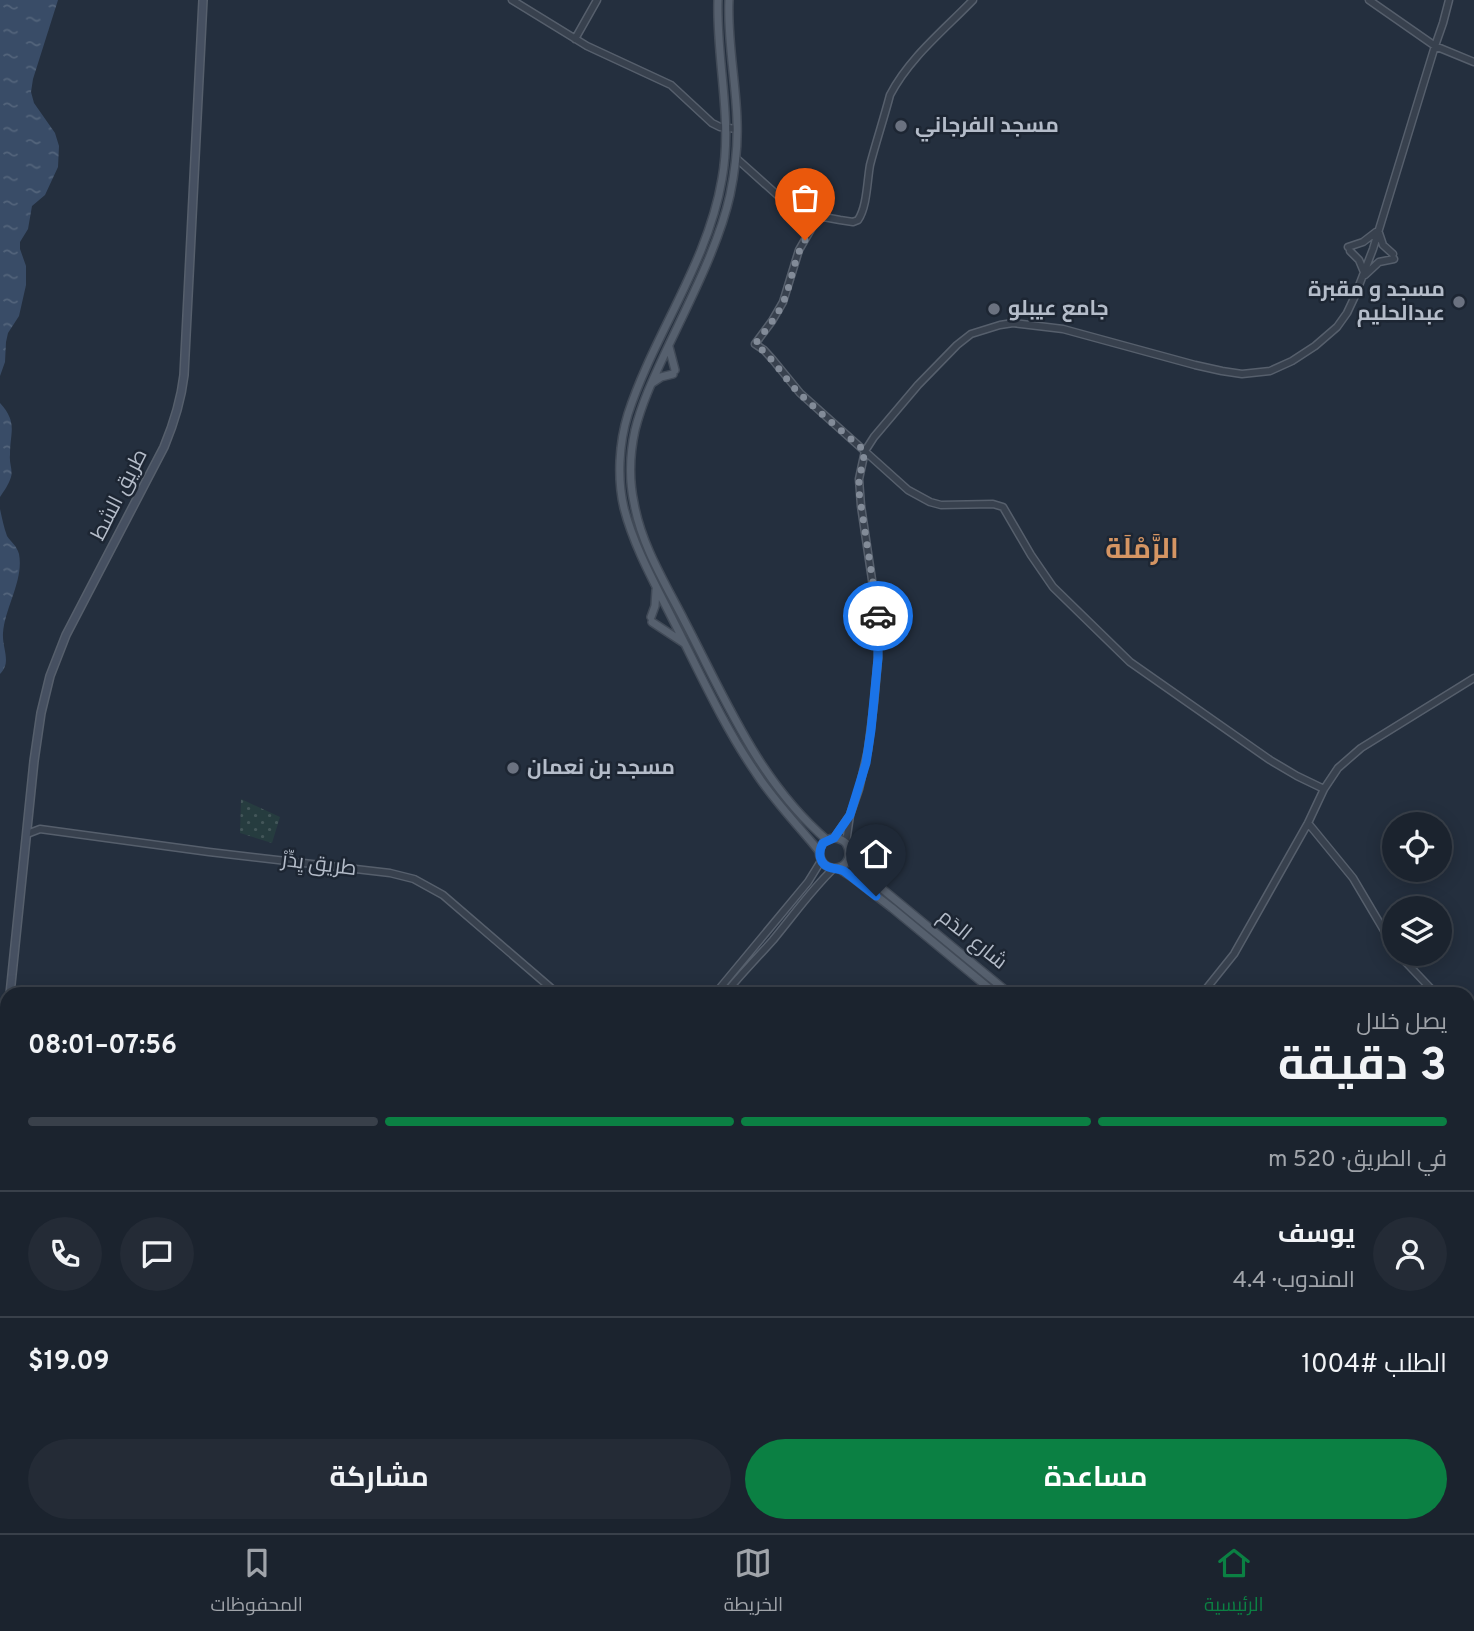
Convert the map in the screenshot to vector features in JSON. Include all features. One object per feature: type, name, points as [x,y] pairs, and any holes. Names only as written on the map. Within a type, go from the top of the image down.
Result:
[{"type":"main road","name":"طريق الشط","points":[[11,987],[41,713],[54,664],[80,606],[164,447],[180,402],[184,375],[203,0]]},
{"type":"main road","points":[[718,0],[727,129],[725,162],[716,211],[694,267],[642,377],[630,409],[623,435],[621,471],[624,507],[656,586],[684,643],[725,723],[755,773],[819,851],[821,861],[836,868],[845,864],[849,858],[846,843],[840,839],[830,839],[819,851]]},
{"type":"main road","points":[[729,0],[737,129],[731,193],[708,259],[651,383],[638,419],[631,461],[631,482],[634,504],[646,545],[747,743],[794,808],[830,839]]},
{"type":"main road","points":[[651,383],[674,372],[668,345]]},
{"type":"main road","points":[[656,586],[652,619],[684,643]]},
{"type":"main road","name":"شارع الدَم","points":[[849,858],[880,887],[1001,987]]},
{"type":"main road","name":"شارع الدَم","points":[[836,868],[892,908],[988,987]]},
{"type":"street","points":[[512,0],[594,50],[671,85],[712,123],[727,129],[737,129]]},
{"type":"street","points":[[575,39],[597,0]]},
{"type":"street","points":[[736,158],[799,212],[853,222],[858,220],[864,207],[871,161],[895,85],[901,75],[973,0]]},
{"type":"street","points":[[1369,0],[1435,46],[1474,62]]},
{"type":"street","points":[[846,843],[850,815],[868,750],[879,642],[877,611],[859,492],[865,451],[888,420],[951,351],[971,334],[987,328],[1013,323],[1058,328],[1222,371],[1254,373],[1279,368],[1324,338],[1347,313],[1363,276],[1449,0]]},
{"type":"street","points":[[818,217],[799,250],[783,302],[755,344],[764,350],[800,393],[908,490],[930,502],[950,505],[997,504],[1003,507],[1028,551],[1053,587],[1130,662],[1267,758],[1324,789]]},
{"type":"street","points":[[1363,276],[1359,260],[1349,249],[1378,230]]},
{"type":"street","points":[[1363,276],[1378,262],[1394,257],[1382,245],[1378,230]]},
{"type":"street","points":[[1208,987],[1234,954],[1338,768],[1355,752],[1474,678]]},
{"type":"street","points":[[830,839],[850,815]]},
{"type":"street","name":"طريق يِدِّرْ","points":[[28,820],[40,829]]},
{"type":"street","points":[[1308,823],[1353,878],[1382,927]]},
{"type":"street","name":"طريق يِدِّرْ","points":[[27,834],[40,829],[390,873],[414,879],[443,895],[550,987]]},
{"type":"street","points":[[721,987],[808,882],[821,861]]},
{"type":"street","points":[[731,987],[820,882],[836,868]]},
{"type":"street","points":[[1409,966],[1429,987]]},
{"type":"green space","points":[[241,799],[280,817],[272,843],[240,833]]},
{"type":"water","points":[[0,0],[58,0],[31,92],[34,103],[55,133],[59,146],[58,167],[45,195],[32,206],[28,229],[20,242],[26,266],[26,285],[19,316],[8,333],[5,362],[0,376]]},
{"type":"water","points":[[0,403],[9,416],[12,428],[11,474],[0,497]]},
{"type":"water","points":[[0,509],[7,536],[18,551],[20,564],[17,584],[4,623],[6,660],[0,674]]},
{"type":"way so far","points":[[805,240],[794,262],[778,313],[755,344],[764,350],[800,393],[865,451],[859,492],[878,616]]},
{"type":"place","name":"مسجد الفرجاني","points":[[901,126]]},
{"type":"place","name":"مسجد و مقبرة عبدالحليم","points":[[1459,302]]},
{"type":"place","name":"جامع عيبلو","points":[[994,309]]},
{"type":"place","name":"مسجد بن نعمان","points":[[513,768]]},
{"type":"district","name":"الرَّمْلَة","points":[[1142,551]]},
{"type":"route","points":[[876,896],[844,871],[827,866],[821,861],[819,854],[823,843],[834,838],[850,815],[862,778],[874,703],[879,642],[878,616]]}]
